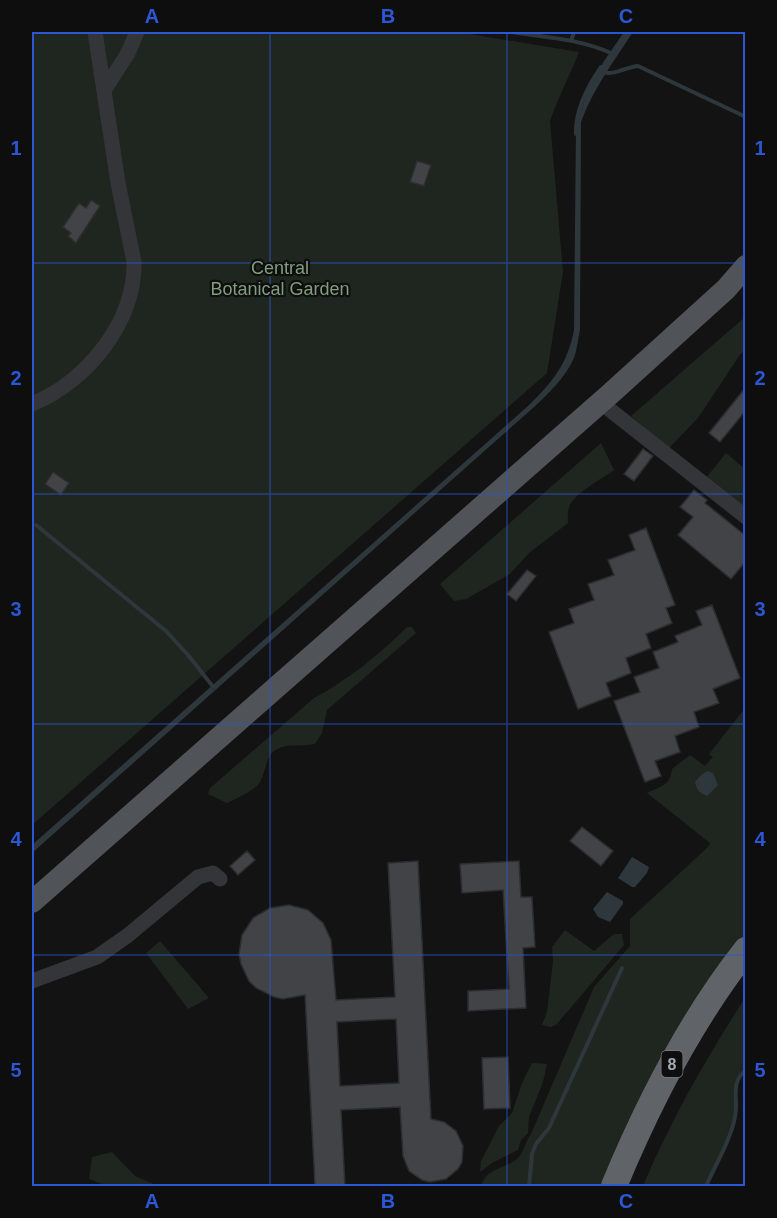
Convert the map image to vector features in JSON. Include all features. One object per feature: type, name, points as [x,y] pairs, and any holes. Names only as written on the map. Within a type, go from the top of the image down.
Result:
[{"type":"highway","name":"8","points":[[614,1186],[671,1066],[713,995],[746,950]]},
{"type":"highway","name":"8","points":[[632,1186],[655,1130],[685,1068],[746,976]]},
{"type":"main road","points":[[32,902],[600,402],[726,289],[746,266]]},
{"type":"street","points":[[32,404],[65,386],[99,353],[123,315],[131,291],[134,262],[118,183],[95,32]]},
{"type":"street","points":[[105,89],[128,53],[137,32]]},
{"type":"street","points":[[600,402],[746,517]]},
{"type":"street","points":[[32,981],[97,957],[128,936],[198,877],[213,873],[220,879]]},
{"type":"green space","name":"Central Botanical Garden","points":[[32,32],[457,32],[579,52],[550,121],[563,272],[547,373],[32,825]]},
{"type":"green space","points":[[745,317],[745,350],[698,418],[669,448],[631,416]]},
{"type":"green space","points":[[601,443],[614,470],[576,497],[568,510],[568,523],[529,553],[510,574],[466,599],[454,601],[440,584]]},
{"type":"green space","points":[[726,453],[745,469],[745,510],[706,478]]},
{"type":"green space","points":[[407,627],[412,627],[416,633],[327,710],[322,733],[315,744],[286,746],[277,749],[270,755],[257,786],[227,803],[208,794],[210,788],[314,698],[363,666]]},
{"type":"green space","points":[[745,708],[745,938],[702,996],[603,1186],[481,1186],[487,1175],[517,1159],[521,1154],[594,987],[630,946],[630,919],[710,843],[647,793],[667,782],[672,769],[690,755],[705,766],[713,757],[709,754]]},
{"type":"green space","points":[[565,930],[594,951],[614,934],[622,934],[624,945],[556,1025],[551,1027],[542,1025],[547,1012],[553,961],[552,947]]},
{"type":"green space","points":[[160,941],[209,998],[188,1009],[146,953]]},
{"type":"green space","points":[[745,998],[745,1068],[735,1085],[734,1116],[729,1134],[705,1186],[643,1186],[690,1090]]},
{"type":"green space","points":[[532,1063],[547,1064],[543,1082],[529,1117],[528,1133],[521,1140],[518,1150],[480,1172],[481,1161],[499,1126],[512,1113],[522,1083]]},
{"type":"green space","points":[[112,1152],[135,1176],[158,1186],[107,1186],[89,1179],[92,1157]]},
{"type":"shaded area","points":[[624,32],[633,32],[598,87],[581,122],[580,330],[575,355],[561,379],[534,407],[32,853],[32,845],[528,406],[552,381],[568,353],[574,330],[576,125],[588,91],[604,61]]},
{"type":"shaded area","points":[[707,771],[713,773],[718,785],[707,796],[699,791],[695,782]]},
{"type":"shaded area","points":[[632,857],[649,867],[647,873],[635,887],[618,878]]},
{"type":"shaded area","points":[[607,892],[623,901],[610,922],[598,917],[593,909]]},
{"type":"building","points":[[417,161],[431,165],[424,186],[410,182]]},
{"type":"building","points":[[91,200],[100,206],[76,243],[68,236],[71,233],[63,227],[79,203],[86,208]]},
{"type":"building","points":[[746,387],[746,410],[720,442],[709,433]]},
{"type":"building","points":[[643,449],[653,456],[634,481],[624,474]]},
{"type":"building","points":[[53,472],[69,483],[61,495],[45,484]]},
{"type":"building","points":[[694,490],[707,500],[705,503],[746,536],[746,561],[731,579],[678,535],[693,517],[680,507]]},
{"type":"building","points":[[646,528],[675,605],[666,608],[672,623],[646,634],[651,648],[626,658],[631,673],[606,683],[611,696],[578,709],[549,632],[574,623],[569,609],[594,600],[588,584],[614,575],[608,560],[635,550],[629,535]]},
{"type":"building","points":[[527,570],[536,576],[516,601],[507,594]]},
{"type":"building","points":[[712,605],[740,678],[713,689],[719,703],[694,712],[699,727],[675,736],[680,752],[655,761],[661,776],[645,782],[614,701],[640,692],[634,677],[659,668],[653,652],[678,642],[675,636],[702,625],[696,611]]},
{"type":"building","points":[[582,827],[613,851],[601,866],[570,841]]},
{"type":"building","points":[[247,851],[255,860],[238,875],[230,866]]},
{"type":"building","points":[[418,861],[431,1119],[444,1122],[456,1131],[463,1146],[462,1162],[458,1169],[446,1179],[430,1182],[422,1180],[409,1171],[403,1156],[400,1107],[341,1110],[345,1186],[315,1186],[305,995],[283,999],[256,988],[249,981],[241,964],[239,954],[242,935],[253,918],[270,908],[289,905],[308,910],[323,923],[331,940],[336,1000],[395,997],[388,863]],"holes":[[[396,1019],[399,1083],[340,1086],[337,1022]]]},
{"type":"building","points":[[519,861],[521,897],[532,897],[535,947],[523,948],[526,1008],[468,1011],[468,991],[509,989],[503,890],[462,893],[460,864]]},
{"type":"building","points":[[508,1057],[510,1108],[484,1109],[482,1058]]},
{"type":"waterway","points":[[511,32],[574,42],[611,53]]},
{"type":"waterway","points":[[571,41],[574,32]]},
{"type":"waterway","points":[[602,72],[611,73],[638,66],[746,117]]},
{"type":"waterway","points":[[576,134],[583,99],[601,67]]},
{"type":"waterway","points":[[36,525],[166,631],[214,688]]},
{"type":"waterway","points":[[529,1186],[532,1154],[536,1144],[549,1128],[622,968]]},
{"type":"waterway","points":[[706,1186],[730,1134],[736,1111],[736,1086],[746,1070]]}]
